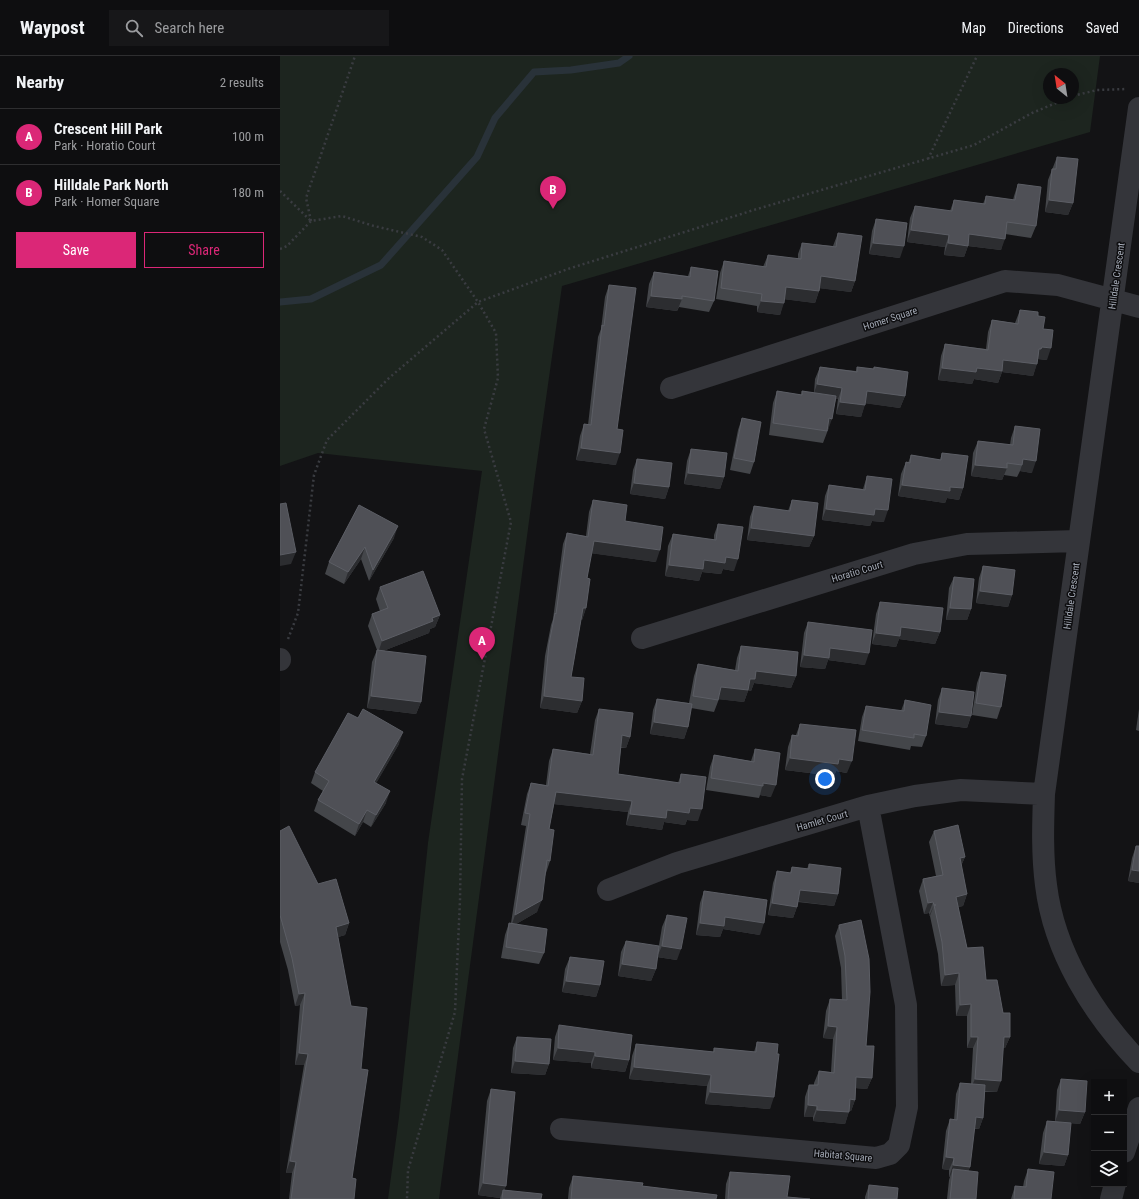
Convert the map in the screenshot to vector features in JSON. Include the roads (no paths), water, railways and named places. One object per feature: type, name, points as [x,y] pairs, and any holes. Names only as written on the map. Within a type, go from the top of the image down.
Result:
[{"type":"street","name":"Hilldale Crescent","points":[[1136,98],[1112,300],[1044,794],[1043,833],[1046,886],[1055,925],[1071,965],[1088,999],[1117,1039],[1139,1062]]},
{"type":"street","name":"Homer Square","points":[[671,388],[1005,281],[1058,285],[1139,307]]},
{"type":"street","name":"Horatio Court","points":[[642,638],[914,554],[967,544],[1078,541]]},
{"type":"street","name":"Hamlet Court","points":[[608,890],[677,863],[868,806],[915,796],[961,790],[1044,794]]},
{"type":"street","name":"Habitat Square","points":[[561,1130],[876,1158],[890,1154],[899,1145],[907,1107],[906,1005],[868,806]]},
{"type":"street","points":[[1124,1151],[1139,1108]]},
{"type":"street","points":[[1111,1199],[1114,1187]]},
{"type":"waterway","points":[[280,302],[311,299],[381,265],[477,157],[495,118],[534,72],[571,70],[619,63],[629,56]]},
{"type":"place","name":"Hilldale Park North","points":[[553,209]]},
{"type":"place","name":"Crescent Hill Park","points":[[482,660]]}]
